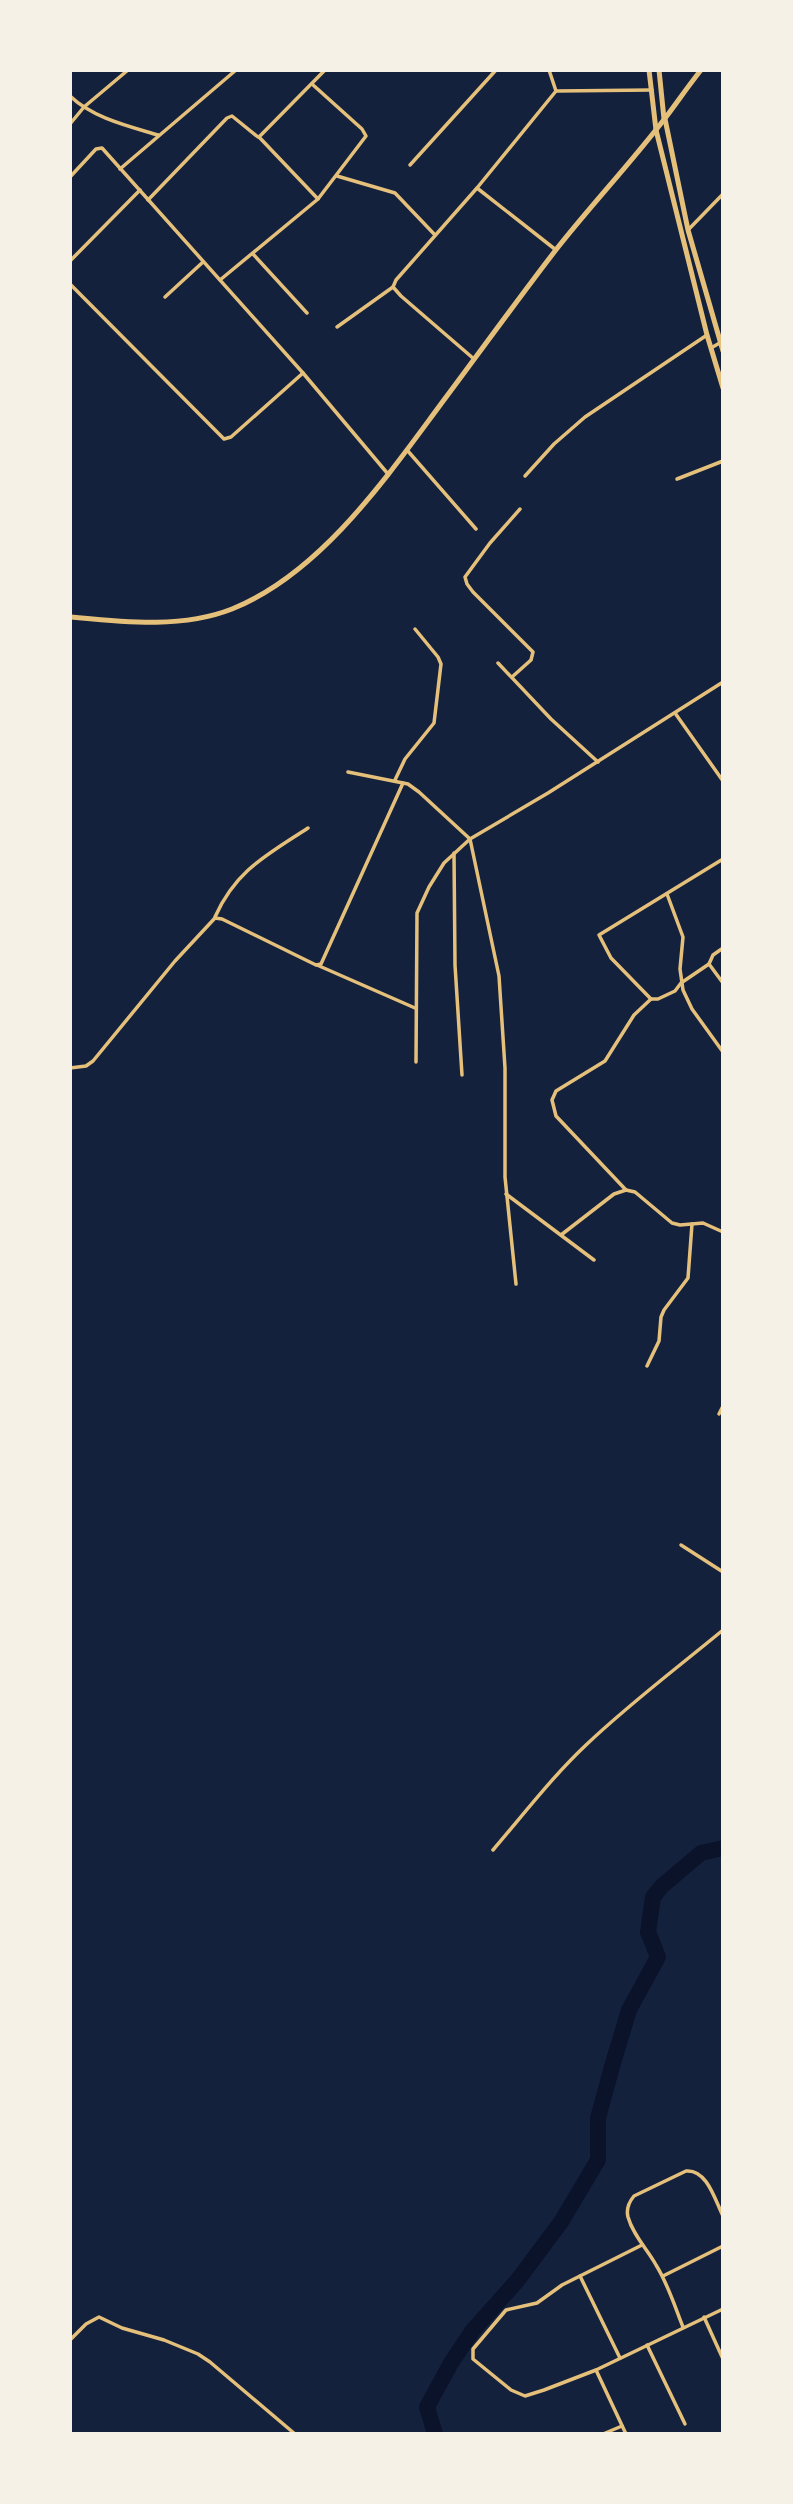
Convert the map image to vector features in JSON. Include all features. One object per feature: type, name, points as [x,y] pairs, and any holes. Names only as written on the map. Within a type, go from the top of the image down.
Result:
[{"type":"main road","points":[[649,70],[707,335],[723,388]]},
{"type":"main road","points":[[659,70],[660,124],[723,351]]},
{"type":"main road","points":[[70,617],[117,622],[185,621],[232,609],[278,584],[317,553],[388,474],[556,250],[701,70]]},
{"type":"street","points":[[70,124],[84,107],[128,70]]},
{"type":"street","points":[[120,169],[236,70]]},
{"type":"street","points":[[259,137],[325,70]]},
{"type":"street","points":[[410,165],[496,70]]},
{"type":"street","points":[[548,70],[556,91]]},
{"type":"street","points":[[220,280],[318,199],[366,136],[362,129],[313,84]]},
{"type":"street","points":[[556,91],[652,90]]},
{"type":"street","points":[[337,327],[393,287],[396,280],[477,188],[556,91]]},
{"type":"street","points":[[70,96],[84,107],[132,128],[158,135]]},
{"type":"street","points":[[148,200],[232,116],[259,137],[318,199]]},
{"type":"street","points":[[70,177],[102,148],[303,373],[388,474]]},
{"type":"street","points":[[337,176],[395,193],[435,235]]},
{"type":"street","points":[[477,188],[556,250]]},
{"type":"street","points":[[70,261],[139,190]]},
{"type":"street","points":[[688,230],[723,194]]},
{"type":"street","points":[[253,254],[307,313]]},
{"type":"street","points":[[165,297],[204,262]]},
{"type":"street","points":[[70,284],[224,439],[231,437],[303,373]]},
{"type":"street","points":[[393,287],[474,359]]},
{"type":"street","points":[[524,476],[578,423],[707,335]]},
{"type":"street","points":[[711,348],[722,341]]},
{"type":"street","points":[[407,450],[475,529]]},
{"type":"street","points":[[677,479],[723,461]]},
{"type":"street","points":[[512,677],[531,660],[533,652],[473,592],[465,577],[520,509]]},
{"type":"street","points":[[395,780],[405,759],[433,724],[435,715],[441,664],[438,656],[415,629]]},
{"type":"street","points":[[498,663],[551,719],[598,762]]},
{"type":"street","points":[[416,1062],[417,913],[439,869],[454,851],[470,839],[723,682]]},
{"type":"street","points":[[675,713],[723,781]]},
{"type":"street","points":[[348,772],[403,783],[419,792],[470,839],[499,976],[505,1068],[506,1194],[516,1284]]},
{"type":"street","points":[[316,965],[323,960],[403,783]]},
{"type":"street","points":[[70,1068],[86,1066],[93,1061],[153,986],[215,918],[228,893],[247,870],[307,828]]},
{"type":"street","points":[[454,851],[455,965],[463,1075]]},
{"type":"street","points":[[651,999],[611,958],[599,935],[723,859]]},
{"type":"street","points":[[667,894],[682,937],[681,983],[692,1009],[723,1052]]},
{"type":"street","points":[[215,918],[415,1008]]},
{"type":"street","points":[[723,948],[713,956],[709,964],[681,983],[675,991],[658,999],[651,999],[634,1015],[605,1061],[556,1091],[552,1100],[556,1116],[626,1189],[635,1192],[672,1223],[703,1223],[723,1232]]},
{"type":"street","points":[[709,964],[723,983]]},
{"type":"street","points":[[561,1235],[614,1194],[626,1189]]},
{"type":"street","points":[[506,1194],[594,1259]]},
{"type":"street","points":[[647,1366],[659,1341],[664,1310],[688,1278],[692,1224]]},
{"type":"street","points":[[719,1413],[723,1406]]},
{"type":"street","points":[[681,1545],[723,1572]]},
{"type":"street","points":[[493,1850],[548,1784],[584,1747],[641,1696],[723,1630]]},
{"type":"street","points":[[683,2327],[663,2276],[642,2245],[628,2217],[627,2209],[634,2196],[686,2171],[698,2172],[703,2176],[723,2216]]},
{"type":"street","points":[[642,2245],[562,2285],[537,2302],[506,2309],[473,2349],[472,2356],[510,2390],[525,2396],[596,2370],[723,2309]]},
{"type":"street","points":[[663,2276],[723,2246]]},
{"type":"street","points":[[580,2276],[620,2358]]},
{"type":"street","points":[[70,2340],[99,2317],[122,2328],[164,2340],[198,2354],[295,2434]]},
{"type":"street","points":[[704,2317],[723,2359]]},
{"type":"street","points":[[647,2345],[685,2424]]},
{"type":"street","points":[[596,2370],[626,2434]]},
{"type":"street","points":[[603,2434],[622,2426]]},
{"type":"waterway","points":[[435,2434],[427,2407],[451,2363],[473,2330],[517,2281],[561,2222],[598,2160],[598,2118],[613,2063],[629,2010],[658,1957],[648,1932],[653,1897],[701,1853],[723,1848]]}]
